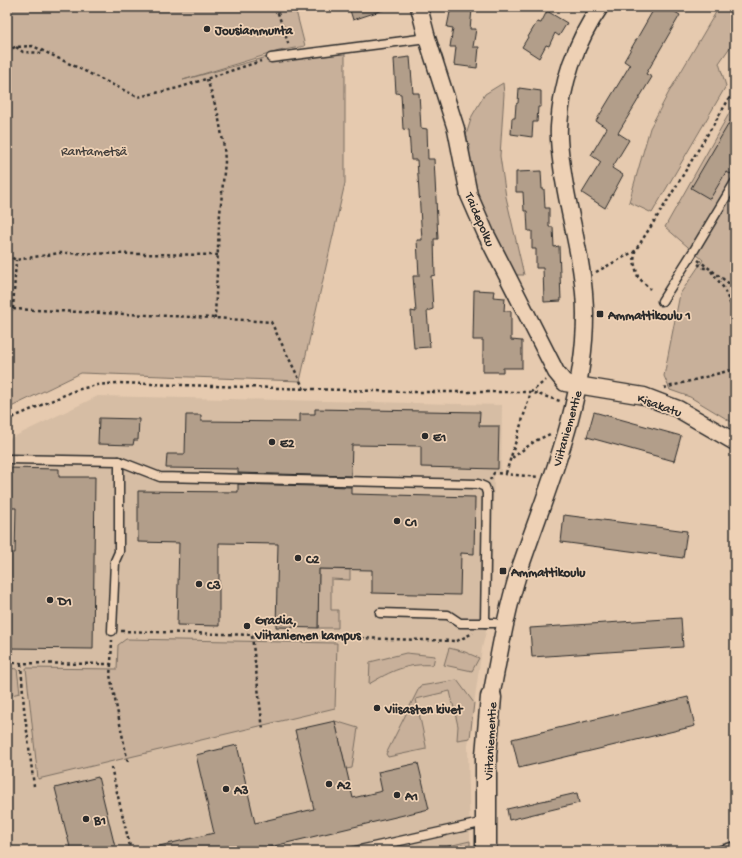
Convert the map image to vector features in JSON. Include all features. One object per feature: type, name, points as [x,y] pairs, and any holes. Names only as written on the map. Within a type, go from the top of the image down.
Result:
[{"type":"street","name":"Taidepolku","points":[[419,7],[427,38],[456,129],[469,195],[486,234],[556,372],[565,383],[578,385]]},
{"type":"street","name":"Viitaniementie","points":[[486,851],[486,754],[491,697],[499,652],[518,573],[566,434],[574,406],[582,364],[585,316],[584,285],[579,250],[566,193],[560,158],[558,129],[564,86],[577,48],[600,7]]},
{"type":"street","name":"Kisakatu","points":[[578,385],[644,396],[678,409],[735,442]]},
{"type":"lane","points":[[271,58],[427,38]]},
{"type":"lane","points":[[662,301],[735,182]]},
{"type":"lane","points":[[7,459],[119,461],[160,477],[478,484],[485,487],[487,493],[485,623]]},
{"type":"lane","points":[[112,631],[115,561],[119,552],[119,461]]},
{"type":"lane","points":[[380,613],[448,615],[460,623],[495,623]]},
{"type":"lane","points":[[355,851],[476,824]]},
{"type":"lane","points":[[717,851],[735,846]]},
{"type":"path","points":[[276,7],[292,55]]},
{"type":"path","points":[[7,51],[15,47],[33,46],[138,97],[178,88],[271,58]]},
{"type":"path","points":[[15,47],[23,52],[46,53]]},
{"type":"path","points":[[207,79],[218,114],[225,162],[219,224],[215,318]]},
{"type":"path","points":[[650,289],[638,277],[634,262],[635,251],[735,89]]},
{"type":"path","points":[[594,274],[635,251]]},
{"type":"path","points":[[7,255],[16,260],[59,252],[218,255]]},
{"type":"path","points":[[13,309],[16,260]]},
{"type":"path","points":[[735,288],[710,268],[723,288],[735,314]]},
{"type":"path","points":[[7,309],[215,318],[271,322],[304,389]]},
{"type":"path","points":[[656,390],[735,369]]},
{"type":"path","points":[[7,420],[76,390],[97,385],[117,383],[408,392],[531,392],[574,406]]},
{"type":"path","points":[[506,474],[531,392]]},
{"type":"path","points":[[511,458],[535,441],[558,430]]},
{"type":"path","points":[[485,487],[494,473],[542,477]]},
{"type":"path","points":[[128,763],[110,675],[112,631],[458,641],[495,623]]},
{"type":"path","points":[[252,636],[263,730]]},
{"type":"path","points":[[7,663],[111,664]]},
{"type":"path","points":[[21,664],[24,708],[34,786]]},
{"type":"path","points":[[111,767],[131,851]]},
{"type":"shaded area","name":"Gradia, Viitaniemen kampus","points":[[98,396],[502,405],[501,473],[494,473],[491,611],[482,648],[468,746],[470,841],[427,851],[7,851],[7,440]]},
{"type":"green space","name":"Rantametsä","points":[[7,7],[295,7],[305,46],[279,51],[183,80],[271,56],[345,50],[345,183],[300,381],[81,373],[7,409]]},
{"type":"green space","points":[[719,7],[735,7],[735,40],[719,63],[726,86],[652,213],[629,202],[650,128],[669,92]]},
{"type":"green space","points":[[503,83],[504,94],[500,156],[506,197],[524,275],[513,275],[481,210],[468,162],[470,148],[466,135],[472,116],[485,94]]},
{"type":"green space","points":[[735,103],[735,424],[690,397],[670,390],[664,376],[680,294],[703,260],[665,227]]},
{"type":"green space","points":[[319,569],[350,570],[350,580],[331,579],[331,610],[338,610],[338,628],[318,628]]},
{"type":"green space","points":[[126,639],[337,643],[335,708],[38,779],[26,668],[117,669],[118,645]]},
{"type":"green space","points":[[449,648],[465,652],[479,658],[472,671],[444,665]]},
{"type":"green space","points":[[406,653],[435,656],[433,665],[415,665],[400,669],[369,684],[370,662]]},
{"type":"green space","points":[[7,668],[17,669],[20,693],[7,696]]},
{"type":"green space","points":[[457,680],[474,703],[470,738],[457,740],[458,726],[450,691],[416,699],[426,749],[388,757],[386,754],[420,686]]},
{"type":"green space","points":[[335,721],[358,728],[352,768],[346,769]]},
{"type":"green space","points":[[470,841],[470,851],[427,851]]},
{"type":"building","points":[[349,7],[386,7],[386,9],[353,20]]},
{"type":"building","points":[[451,7],[467,7],[467,10],[472,10],[470,29],[476,29],[473,47],[479,47],[477,68],[454,65],[456,47],[450,47],[453,28],[447,27]]},
{"type":"building","points":[[655,7],[667,7],[680,15],[646,74],[652,77],[618,133],[629,140],[612,168],[623,175],[605,208],[582,193],[601,162],[591,155],[607,128],[596,121],[630,65],[624,61]]},
{"type":"building","points":[[547,11],[567,23],[559,36],[555,33],[549,46],[546,45],[539,58],[522,47],[537,22],[541,23]]},
{"type":"building","points":[[410,57],[413,93],[419,93],[421,128],[427,129],[428,159],[434,159],[438,239],[434,239],[435,275],[431,276],[433,309],[427,311],[430,347],[414,348],[411,311],[416,312],[413,276],[419,276],[417,240],[422,240],[417,160],[411,160],[409,130],[403,129],[401,94],[396,93],[394,59]]},
{"type":"building","points":[[519,88],[541,91],[541,107],[538,107],[537,122],[533,122],[532,137],[511,134],[512,118],[515,118]]},
{"type":"building","points":[[735,113],[735,167],[731,174],[726,172],[710,199],[691,188]]},
{"type":"building","points":[[541,171],[545,208],[549,208],[549,227],[553,227],[554,247],[559,246],[561,301],[544,302],[543,268],[536,268],[536,249],[532,249],[532,231],[528,231],[527,211],[524,211],[523,192],[516,192],[516,172]]},
{"type":"building","points":[[474,290],[494,291],[493,297],[505,298],[504,311],[511,311],[511,340],[522,341],[522,368],[503,368],[503,372],[483,372],[483,340],[473,340]]},
{"type":"building","points":[[315,409],[480,412],[479,426],[499,426],[498,469],[421,467],[421,446],[352,445],[351,476],[238,473],[238,469],[166,468],[167,454],[185,454],[186,415],[201,415],[201,421],[300,422],[300,414],[315,414]]},
{"type":"building","points":[[594,412],[681,436],[674,461],[587,437]]},
{"type":"building","points":[[99,418],[139,419],[138,440],[134,440],[133,445],[98,444]]},
{"type":"building","name":"D1","points":[[7,468],[59,469],[59,477],[95,477],[93,649],[7,648],[7,553],[15,553],[16,508],[7,508]]},
{"type":"building","points":[[238,484],[351,487],[351,494],[475,497],[474,554],[461,553],[460,595],[372,593],[372,570],[319,569],[318,628],[276,627],[278,544],[219,543],[219,626],[177,625],[179,543],[138,542],[138,491],[238,492]]},
{"type":"building","points":[[564,515],[687,531],[683,558],[561,542]]},
{"type":"building","points":[[681,618],[683,647],[532,657],[530,628]]},
{"type":"building","points":[[688,697],[695,726],[519,768],[512,739]]},
{"type":"building","points":[[335,721],[353,798],[382,791],[378,772],[418,763],[429,809],[253,851],[156,851],[155,847],[214,833],[196,755],[237,745],[255,823],[314,809],[295,730]]},
{"type":"building","name":"B1","points":[[98,777],[116,851],[71,851],[55,788]]},
{"type":"building","points":[[577,793],[579,803],[509,820],[507,809]]},
{"type":"place","name":"Jousiammunta","points":[[207,29]]},
{"type":"place","name":"Ammattikoulu 1","points":[[600,314]]},
{"type":"place","name":"E1","points":[[425,436]]},
{"type":"place","name":"E2","points":[[272,442]]},
{"type":"place","name":"C1","points":[[397,521]]},
{"type":"place","name":"C2","points":[[298,558]]},
{"type":"place","name":"Ammattikoulu","points":[[503,571]]},
{"type":"place","name":"C3","points":[[199,584]]},
{"type":"place","name":"D1","points":[[50,600]]},
{"type":"place","name":"Gradia, Viitaniemen kampus","points":[[247,626]]},
{"type":"place","name":"Viisasten kivet","points":[[377,708]]},
{"type":"place","name":"A2","points":[[329,784]]},
{"type":"place","name":"A3","points":[[226,789]]},
{"type":"place","name":"A1","points":[[397,795]]},
{"type":"place","name":"B1","points":[[86,819]]}]
